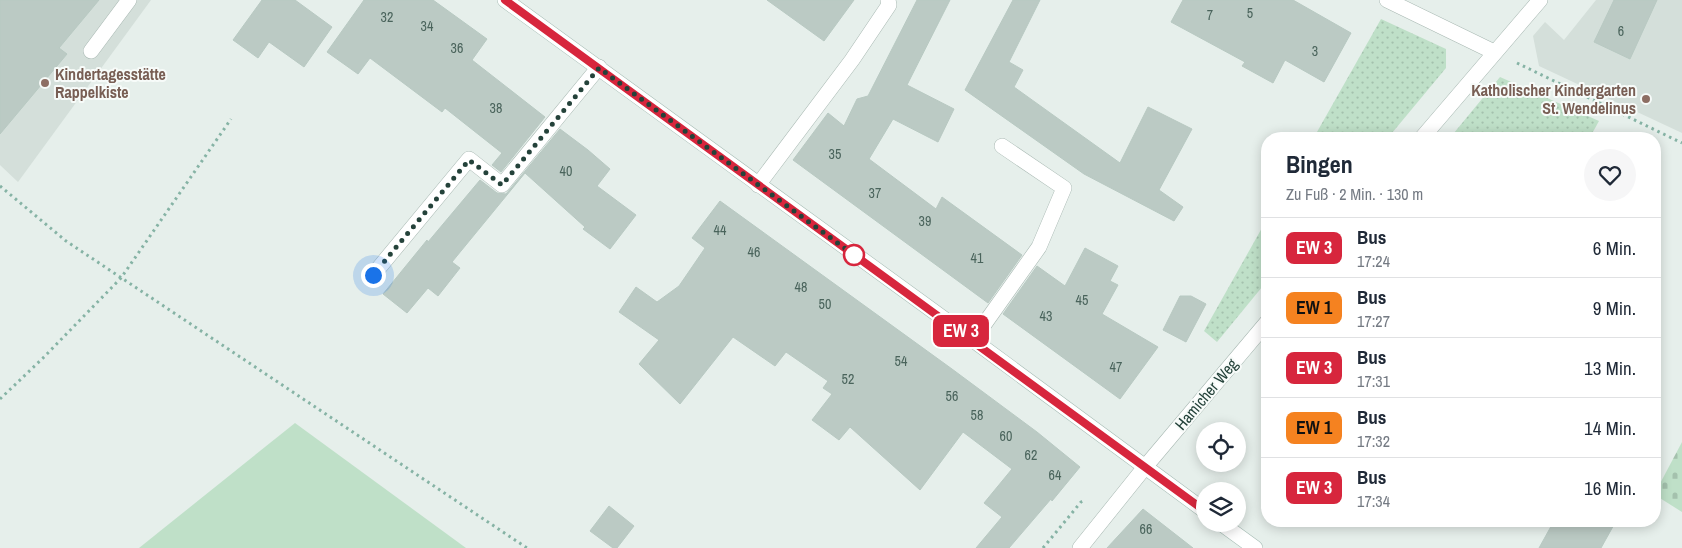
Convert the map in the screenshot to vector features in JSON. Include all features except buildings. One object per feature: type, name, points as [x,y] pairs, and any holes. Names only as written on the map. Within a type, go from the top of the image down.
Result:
[{"type":"main road","points":[[92,52],[129,0]]},
{"type":"main road","points":[[505,0],[1196,504]]},
{"type":"main road","points":[[758,184],[852,60],[889,6],[888,0]]},
{"type":"main road","points":[[1388,0],[1494,52]]},
{"type":"main road","points":[[1427,132],[1540,0]]},
{"type":"main road","points":[[373,275],[469,160],[502,185],[599,68]]},
{"type":"main road","points":[[973,340],[1039,247],[1064,188],[1002,146]]},
{"type":"main road","name":"Hamicher Weg","points":[[1080,548],[1145,467],[1261,330]]},
{"type":"main road","points":[[1233,532],[1255,548]]},
{"type":"path","points":[[1494,52],[1659,132]]},
{"type":"path","points":[[0,399],[44,358],[121,278],[231,119]]},
{"type":"path","points":[[1661,133],[1682,143]]},
{"type":"path","points":[[0,186],[66,241],[527,548]]},
{"type":"shaded area","name":"Kindertagesstätte Rappelkiste","points":[[0,0],[151,0],[18,182],[0,165]]},
{"type":"shaded area","name":"Katholischer Kindergarten St. Wendelinus","points":[[1596,0],[1682,0],[1682,133],[1539,66],[1533,36],[1545,22],[1564,40]]},
{"type":"green space","points":[[1381,19],[1446,49],[1446,68],[1393,132],[1317,132]]},
{"type":"green space","points":[[1500,77],[1599,121],[1593,132],[1455,132]]},
{"type":"green space","points":[[1261,230],[1261,288],[1217,342],[1204,331]]},
{"type":"green space","points":[[295,423],[466,548],[139,548]]},
{"type":"green space","points":[[1682,442],[1682,512],[1661,499],[1661,482]]},
{"type":"bus line","points":[[505,0],[1196,504]]},
{"type":"place","name":"Kindertagesstätte Rappelkiste","points":[[45,83]]},
{"type":"place","name":"Katholischer Kindergarten St. Wendelinus","points":[[1646,99]]},
{"type":"route","points":[[373,275],[469,160],[502,185],[599,68],[854,255]]}]
